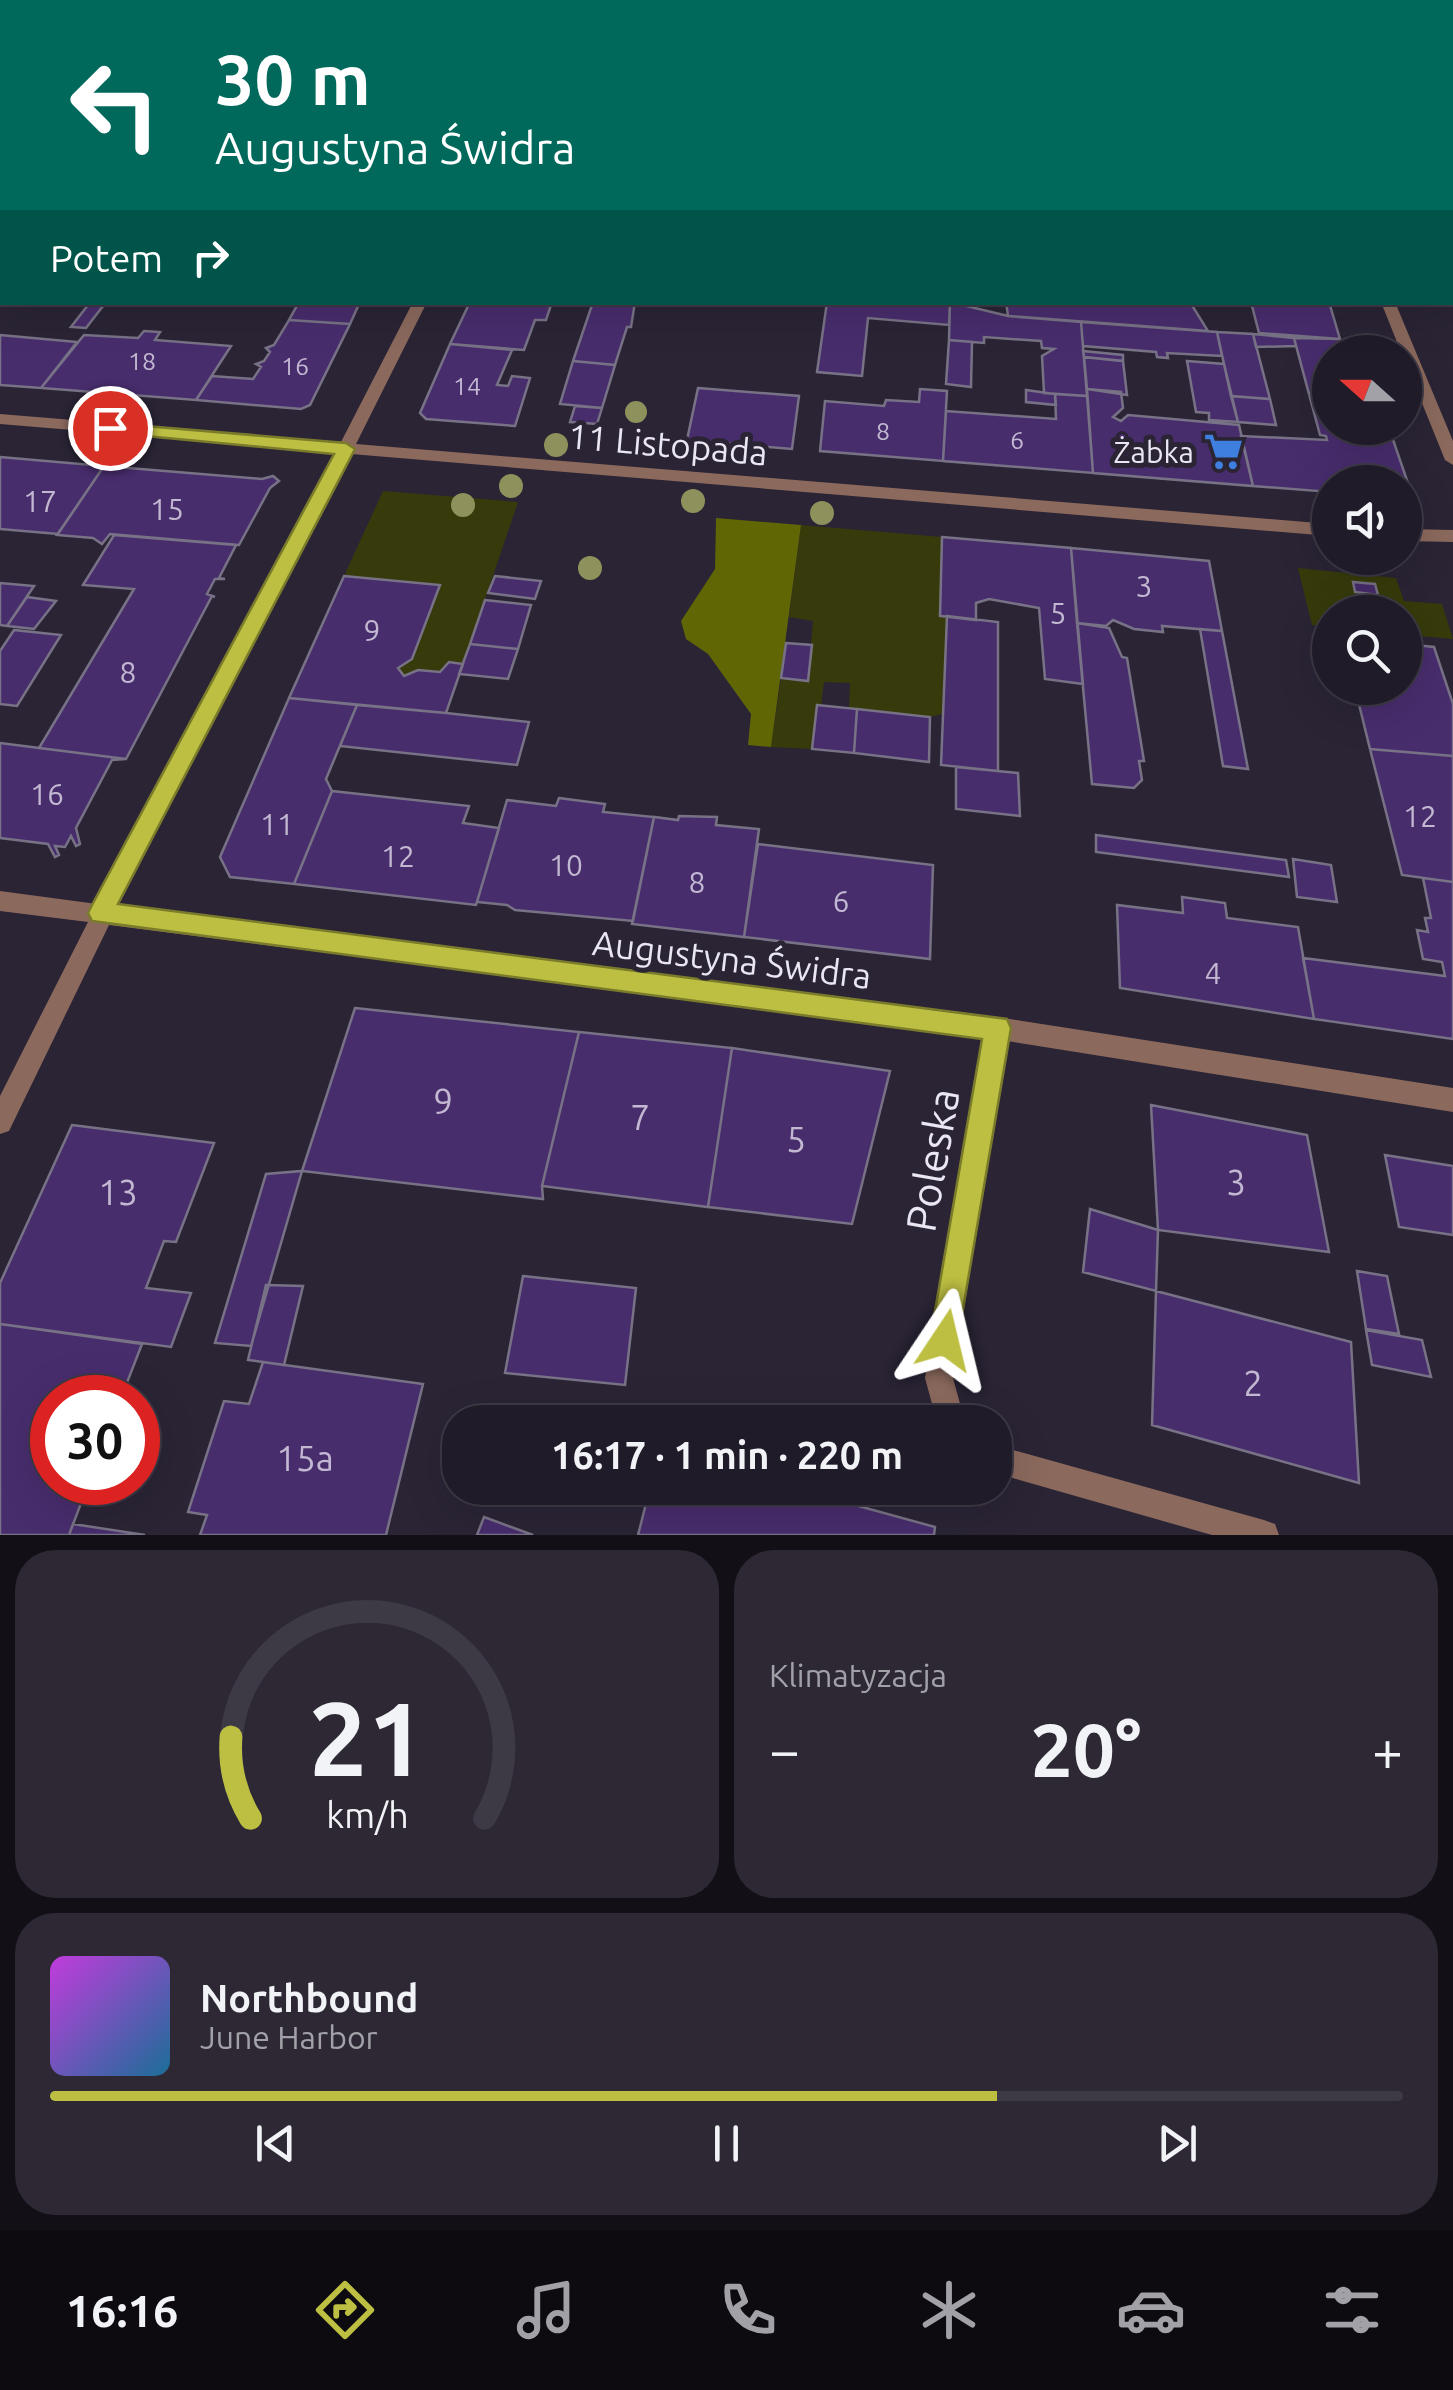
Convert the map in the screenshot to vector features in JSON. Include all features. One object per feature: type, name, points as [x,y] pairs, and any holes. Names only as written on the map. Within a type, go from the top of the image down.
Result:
[{"type":"street","points":[[0,1122],[101,913],[418,305]]},
{"type":"street","points":[[1389,305],[1453,460]]},
{"type":"street","name":"11 Listopada","points":[[0,419],[1312,529]]},
{"type":"street","points":[[1422,536],[1453,536]]},
{"type":"street","name":"Augustyna Świdra","points":[[0,901],[997,1028],[1453,1100]]},
{"type":"street","name":"Poleska","points":[[946,1405],[939,1378],[997,1028]]},
{"type":"street","points":[[1012,1464],[1264,1535]]},
{"type":"green space","points":[[383,491],[518,502],[463,664],[449,662],[440,672],[418,670],[404,676],[398,668],[412,659],[440,585],[344,576]]},
{"type":"green space","points":[[716,518],[801,525],[771,747],[748,745],[751,714],[708,654],[686,639],[681,621],[715,569]]},
{"type":"green space","points":[[801,525],[942,537],[940,615],[947,616],[943,714],[930,717],[849,709],[850,683],[824,682],[812,749],[771,747],[781,678],[808,680],[813,621],[789,617]]},
{"type":"green space","points":[[1298,568],[1312,569],[1312,575],[1396,578],[1402,595],[1312,595],[1312,625]]},
{"type":"green space","points":[[1422,602],[1442,604],[1453,639],[1422,636]]},
{"type":"building","points":[[88,305],[103,306],[86,328],[71,327]]},
{"type":"building","points":[[297,305],[359,305],[350,324],[289,320]]},
{"type":"building","points":[[469,305],[551,305],[546,320],[535,320],[524,350],[450,344]]},
{"type":"building","points":[[592,305],[635,305],[631,327],[627,327],[615,365],[573,361]]},
{"type":"building","points":[[827,305],[950,305],[949,325],[868,318],[862,376],[817,372]]},
{"type":"building","points":[[950,305],[1008,316],[1081,322],[1087,396],[1044,393],[1042,356],[1054,349],[1042,348],[1041,341],[984,337],[984,343],[949,340]]},
{"type":"building","points":[[1006,305],[1192,305],[1208,331],[1008,316]]},
{"type":"building","points":[[1252,305],[1330,305],[1339,335],[1259,333]]},
{"type":"building","points":[[289,320],[350,324],[310,405],[301,409],[196,400],[212,376],[253,379],[261,367],[256,364],[264,361],[270,352],[266,348],[274,345]]},
{"type":"building","points":[[1081,322],[1217,332],[1222,356],[1167,353],[1168,358],[1157,357],[1156,352],[1083,346]]},
{"type":"building","points":[[144,331],[160,332],[155,340],[231,346],[196,400],[41,388],[84,335],[138,338]]},
{"type":"building","points":[[1217,332],[1253,334],[1270,399],[1231,396]]},
{"type":"building","points":[[1253,334],[1294,338],[1296,346],[1256,347]]},
{"type":"building","points":[[0,335],[77,342],[41,388],[0,385]]},
{"type":"building","points":[[1294,338],[1312,338],[1312,394]]},
{"type":"building","points":[[949,340],[972,342],[971,387],[946,384]]},
{"type":"building","points":[[450,344],[512,350],[497,385],[508,386],[512,376],[530,378],[515,426],[426,419],[420,413]]},
{"type":"building","points":[[1083,351],[1123,355],[1123,361],[1084,357]]},
{"type":"building","points":[[1084,357],[1123,361],[1127,395],[1087,389]]},
{"type":"building","points":[[573,361],[615,365],[602,408],[560,404]]},
{"type":"building","points":[[1187,361],[1224,364],[1238,422],[1209,420],[1209,413],[1196,412]]},
{"type":"building","points":[[698,388],[799,396],[792,449],[687,440]]},
{"type":"building","points":[[920,389],[947,391],[943,461],[820,451],[825,401],[884,406],[886,400],[919,402]]},
{"type":"building","points":[[1087,389],[1121,392],[1123,408],[1113,417],[1121,421],[1128,415],[1239,425],[1253,486],[1093,473]]},
{"type":"building","points":[[1026,390],[1055,394],[1056,405],[1026,402]]},
{"type":"building","points":[[1055,394],[1087,396],[1093,473],[943,461],[946,411],[1056,419]]},
{"type":"building","points":[[1231,396],[1270,399],[1276,425],[1238,422]]},
{"type":"building","points":[[575,406],[602,408],[597,424],[570,422]]},
{"type":"building","points":[[1241,436],[1312,439],[1312,445],[1395,445],[1402,465],[1312,465],[1312,491],[1253,486]]},
{"type":"building","points":[[0,457],[104,466],[58,534],[0,529]]},
{"type":"building","points":[[104,466],[262,479],[273,476],[279,481],[270,488],[239,545],[110,534],[102,544],[93,538],[57,535]]},
{"type":"building","points":[[114,535],[236,545],[219,578],[225,579],[215,579],[207,594],[215,597],[212,596],[126,759],[39,748],[134,589],[83,585]]},
{"type":"building","points":[[942,537],[1071,548],[1083,684],[1045,679],[1039,608],[989,599],[976,603],[976,620],[940,616]]},
{"type":"building","points":[[1071,548],[1209,561],[1222,631],[1162,626],[1163,632],[1134,629],[1113,620],[1106,626],[1077,623]]},
{"type":"building","points":[[344,576],[440,585],[412,659],[398,668],[404,676],[418,670],[440,672],[449,662],[463,664],[446,713],[289,698]]},
{"type":"building","points":[[495,576],[541,581],[535,599],[488,593]]},
{"type":"building","points":[[1353,582],[1375,584],[1378,595],[1355,592]]},
{"type":"building","points":[[0,583],[34,586],[7,626],[0,625]]},
{"type":"building","points":[[27,597],[56,601],[34,629],[7,626]]},
{"type":"building","points":[[485,600],[531,605],[518,649],[470,644]]},
{"type":"building","points":[[947,616],[998,622],[998,771],[941,765]]},
{"type":"building","points":[[1077,623],[1109,628],[1122,657],[1127,658],[1144,761],[1139,761],[1142,780],[1134,788],[1092,784]]},
{"type":"building","points":[[1200,629],[1222,631],[1248,769],[1223,766]]},
{"type":"building","points":[[14,630],[61,635],[17,706],[0,704],[0,651]]},
{"type":"building","points":[[786,643],[812,645],[808,681],[781,678]]},
{"type":"building","points":[[470,644],[518,649],[508,679],[459,674]]},
{"type":"building","points":[[1422,646],[1434,647],[1453,704],[1453,756],[1370,749],[1359,705],[1422,705]]},
{"type":"building","points":[[289,698],[357,705],[326,779],[332,791],[294,884],[230,877],[220,857]]},
{"type":"building","points":[[357,705],[529,722],[517,765],[340,746]]},
{"type":"building","points":[[817,705],[857,709],[854,753],[812,749]]},
{"type":"building","points":[[857,709],[930,717],[929,762],[854,753]]},
{"type":"building","points":[[0,743],[126,759],[112,760],[76,828],[80,844],[76,846],[71,836],[65,847],[55,846],[59,855],[55,857],[48,844],[0,838]]},
{"type":"building","points":[[1370,749],[1453,756],[1453,882],[1402,875]]},
{"type":"building","points":[[956,767],[1018,773],[1020,816],[956,809]]},
{"type":"building","points":[[332,791],[469,806],[463,823],[499,828],[476,905],[294,884]]},
{"type":"building","points":[[559,798],[605,804],[603,812],[654,817],[633,921],[515,910],[507,905],[477,902],[507,800],[556,806]]},
{"type":"building","points":[[679,816],[717,817],[716,825],[759,829],[744,937],[632,924],[654,817],[678,820]]},
{"type":"building","points":[[1096,835],[1286,860],[1289,877],[1096,852]]},
{"type":"building","points":[[758,844],[933,865],[930,959],[744,937]]},
{"type":"building","points":[[1293,859],[1331,865],[1337,902],[1297,897]]},
{"type":"building","points":[[1423,878],[1453,882],[1453,1039],[1314,1019],[1303,958],[1445,976],[1442,962],[1423,959],[1417,930],[1428,932],[1425,918],[1431,918]]},
{"type":"building","points":[[1182,897],[1225,903],[1227,918],[1298,927],[1314,1019],[1120,988],[1117,905],[1183,913]]},
{"type":"building","points":[[355,1008],[579,1032],[542,1186],[543,1199],[302,1171]]},
{"type":"building","points":[[579,1032],[732,1048],[708,1207],[542,1186]]},
{"type":"building","points":[[732,1048],[890,1071],[852,1224],[708,1207]]},
{"type":"building","points":[[1151,1105],[1307,1135],[1329,1252],[1158,1230]]},
{"type":"building","points":[[72,1125],[214,1143],[176,1242],[164,1241],[146,1288],[191,1293],[171,1347],[0,1324],[0,1283]]},
{"type":"building","points":[[1385,1155],[1453,1166],[1453,1235],[1399,1227]]},
{"type":"building","points":[[302,1171],[251,1346],[215,1343],[266,1174]]},
{"type":"building","points":[[1090,1209],[1158,1230],[1156,1291],[1083,1272]]},
{"type":"building","points":[[1357,1271],[1387,1276],[1399,1334],[1366,1329]]},
{"type":"building","points":[[523,1276],[636,1288],[625,1385],[505,1373]]},
{"type":"building","points":[[266,1285],[303,1286],[284,1365],[248,1360]]},
{"type":"building","points":[[1156,1291],[1351,1342],[1359,1483],[1152,1425]]},
{"type":"building","points":[[0,1324],[142,1344],[130,1375],[30,1375],[30,1505],[80,1505],[69,1535],[0,1535]]},
{"type":"building","points":[[1366,1330],[1422,1340],[1431,1377],[1372,1365]]},
{"type":"building","points":[[263,1362],[423,1384],[386,1535],[200,1535],[207,1515],[188,1512],[224,1401],[249,1404]]},
{"type":"building","points":[[646,1505],[855,1505],[935,1527],[934,1535],[638,1535]]},
{"type":"building","points":[[484,1517],[533,1535],[477,1535]]},
{"type":"building","points":[[73,1524],[145,1535],[69,1535]]},
{"type":"place","name":"Żabka","points":[[1224,452]]},
{"type":"route","points":[[110,428],[346,449],[101,913],[997,1028],[945,1340]]}]
